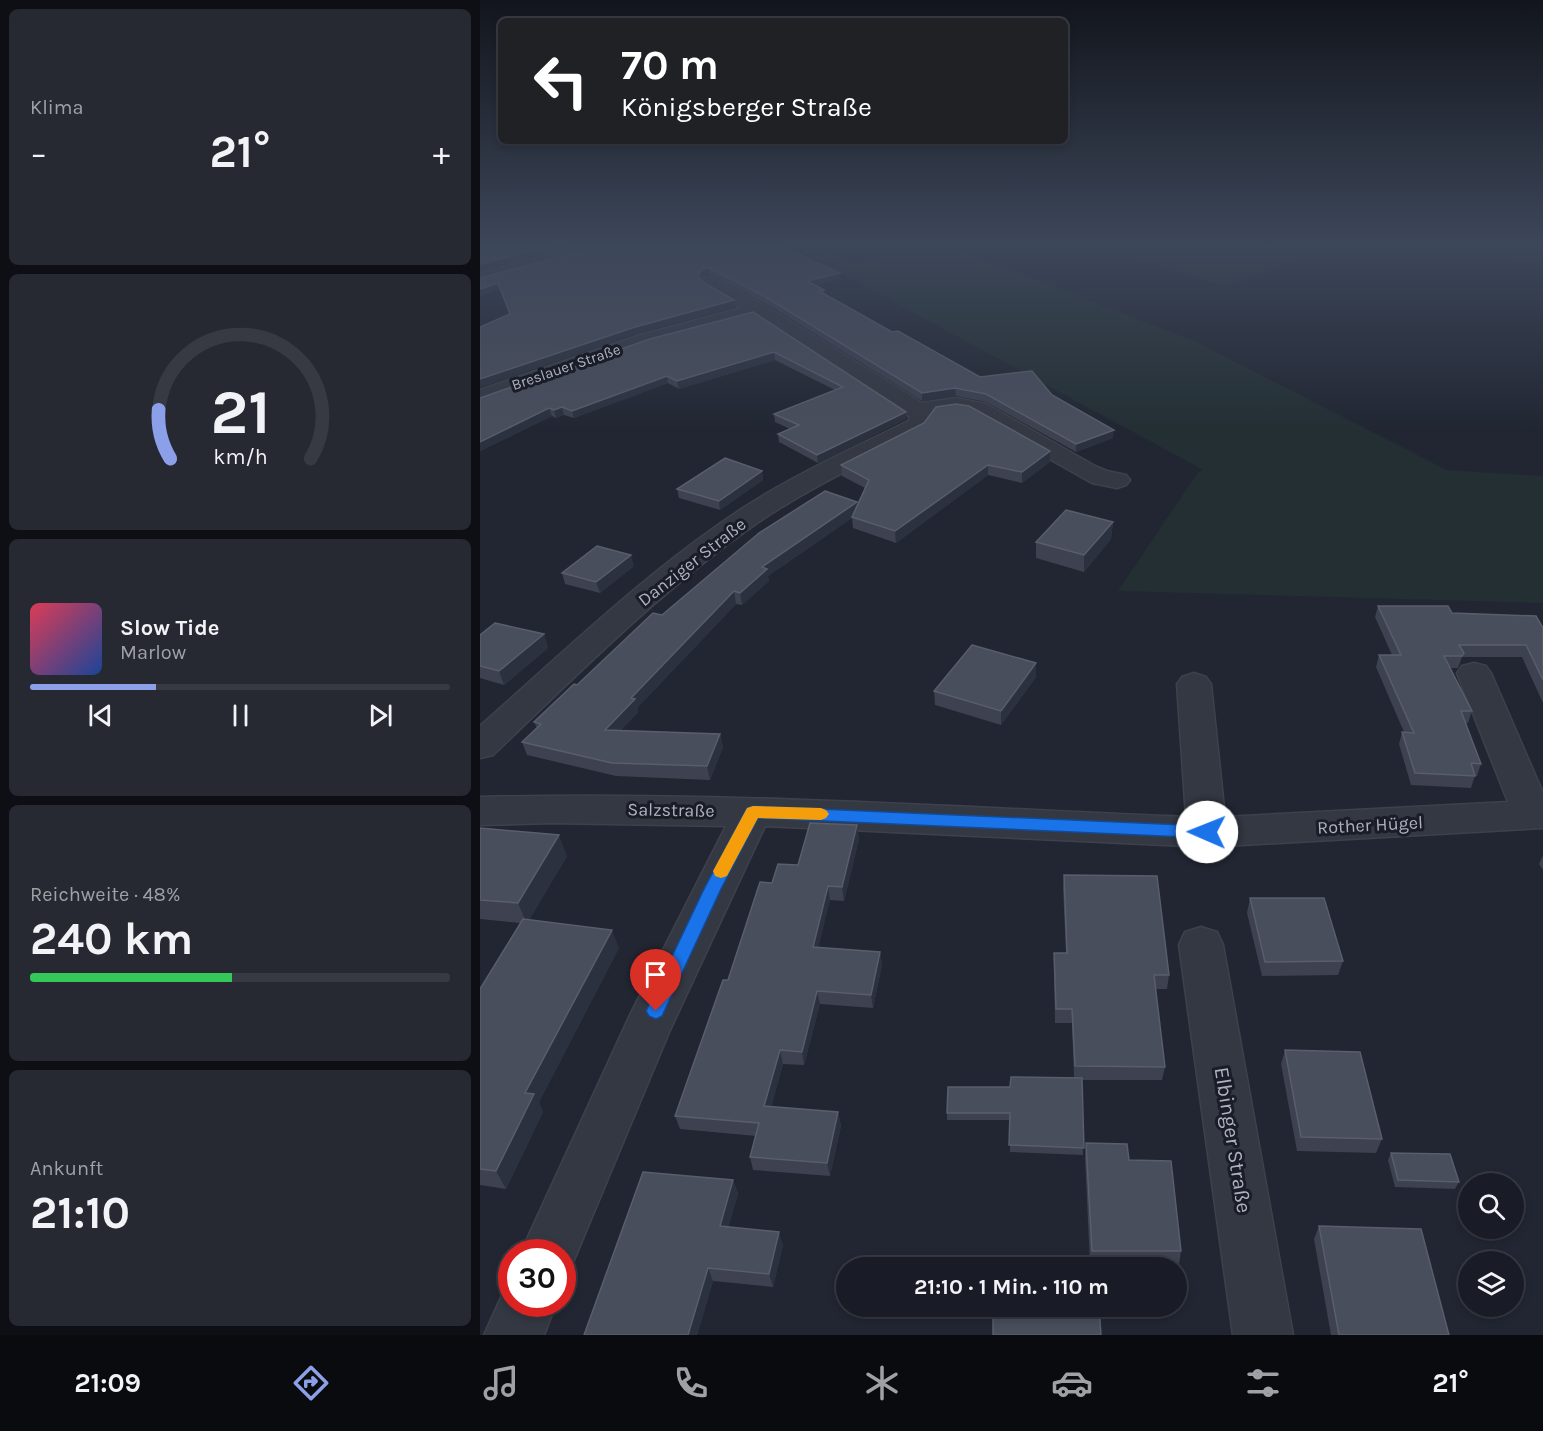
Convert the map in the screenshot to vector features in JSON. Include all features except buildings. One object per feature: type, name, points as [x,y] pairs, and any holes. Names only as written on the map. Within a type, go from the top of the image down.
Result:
[{"type":"street","points":[[751,305],[918,411],[951,404],[964,404],[978,409],[1086,471],[1101,478],[1117,480]]},
{"type":"street","name":"Breslauer Straße","points":[[480,398],[644,340],[757,309]]},
{"type":"street","name":"Danziger Straße","points":[[480,746],[626,614],[714,540],[780,496],[916,426],[922,417],[918,411]]},
{"type":"street","name":"Rother Hügel","points":[[1196,832],[1538,815],[1474,673]]},
{"type":"street","points":[[1194,684],[1196,832]]},
{"type":"street","name":"Salzstraße","points":[[480,810],[753,812],[1196,832]]},
{"type":"street","points":[[554,1239],[608,1112],[712,889],[753,812]]},
{"type":"street","name":"Elbinger Straße","points":[[1201,945],[1263,1335]]},
{"type":"street","points":[[514,1335],[522,1317]]},
{"type":"shaded area","points":[[900,305],[1101,305],[1194,341],[1447,470],[1543,476],[1543,603],[1118,591],[1198,472],[1203,470]]},
{"type":"slow traffic","points":[[721,871],[753,812],[821,814]]},
{"type":"route","points":[[656,1011],[712,889],[753,812],[1207,832]]}]
